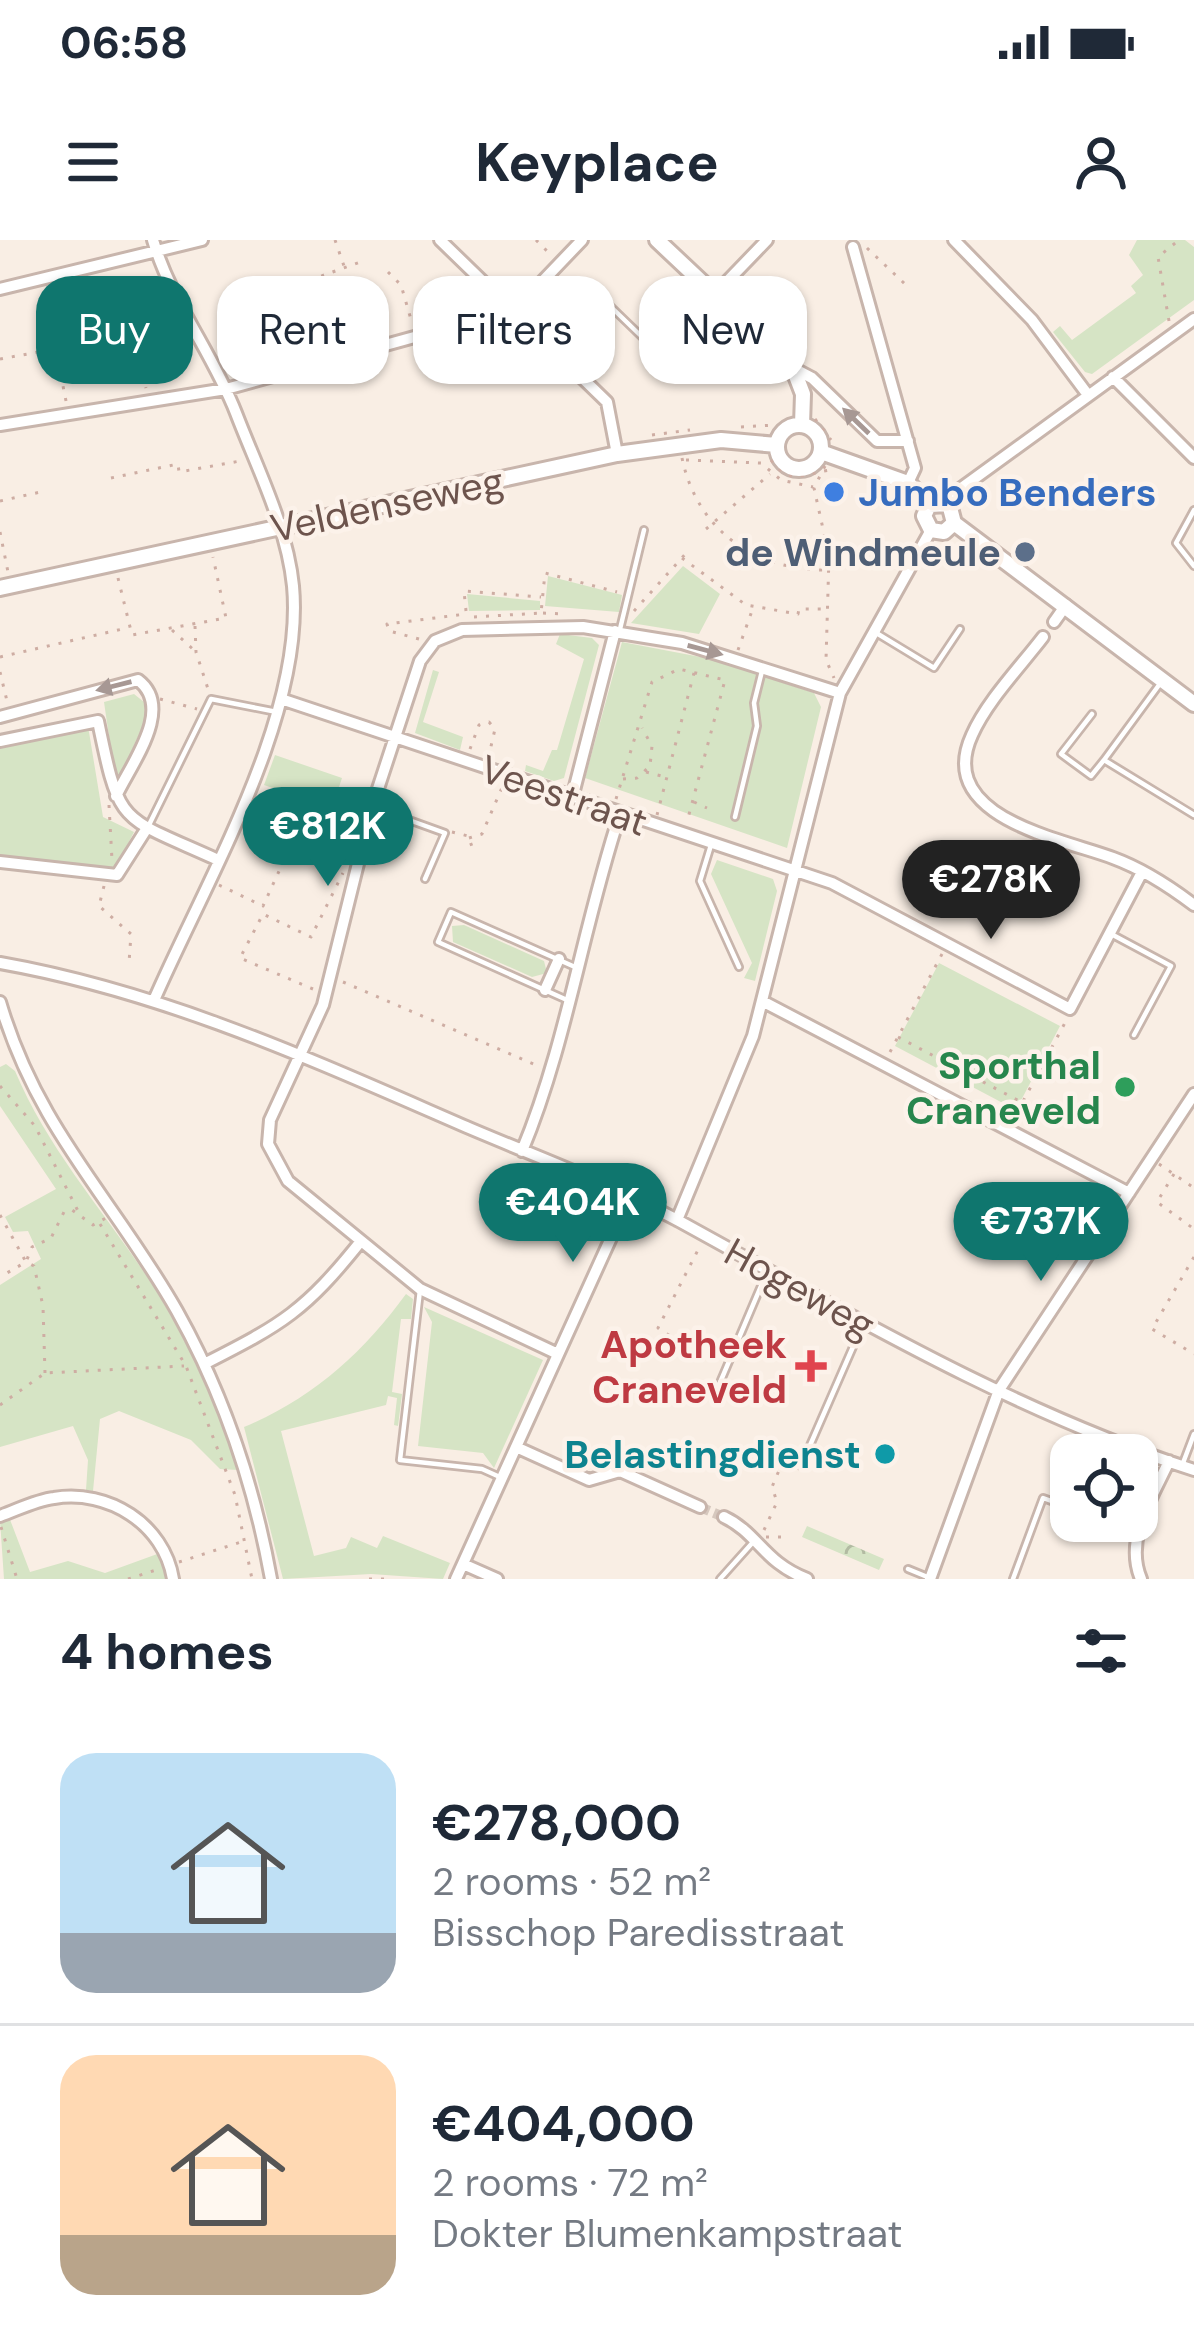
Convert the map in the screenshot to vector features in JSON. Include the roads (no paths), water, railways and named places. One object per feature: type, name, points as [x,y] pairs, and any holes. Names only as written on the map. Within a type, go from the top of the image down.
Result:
[{"type":"street","points":[[153,240],[226,388],[280,527],[294,610],[279,705],[155,998]]},
{"type":"street","points":[[0,289],[157,255],[202,240]]},
{"type":"street","points":[[440,240],[480,276]]},
{"type":"street","points":[[548,276],[582,240]]},
{"type":"street","points":[[657,240],[695,276]]},
{"type":"street","points":[[737,276],[767,240]]},
{"type":"street","points":[[954,240],[1032,320],[1088,395]]},
{"type":"street","points":[[856,244],[915,467],[908,483]]},
{"type":"street","points":[[1194,319],[960,488],[949,504],[954,523],[1194,704]]},
{"type":"street","points":[[0,425],[226,388],[413,338]]},
{"type":"street","points":[[807,375],[877,441],[908,441]]},
{"type":"street","points":[[1114,376],[1194,458]]},
{"type":"street","points":[[589,384],[607,402],[617,454]]},
{"type":"street","points":[[799,384],[809,422],[826,446],[908,483],[929,505],[949,504]]},
{"type":"street","points":[[809,422],[788,428],[774,452],[792,468],[807,468],[826,446]]},
{"type":"street","name":"Veldenseweg","points":[[0,588],[617,454],[721,440],[774,452]]},
{"type":"street","points":[[929,505],[924,516],[932,530]]},
{"type":"street","points":[[932,530],[944,532],[954,523]]},
{"type":"street","points":[[677,1220],[753,1036],[841,692],[932,530]]},
{"type":"street","points":[[1054,622],[1066,605]]},
{"type":"street","points":[[558,1354],[420,1289],[288,1181],[274,1164],[268,1144],[270,1120],[326,994],[373,807],[420,661],[435,640],[461,630],[538,625],[617,631],[735,657],[841,692]]},
{"type":"street","points":[[572,798],[617,631]]},
{"type":"street","points":[[1043,637],[972,735],[966,761],[971,784],[1002,818],[1142,872],[1194,904]]},
{"type":"street","points":[[5,716],[138,680],[154,698],[154,715],[114,799]]},
{"type":"street","name":"Veestraat","points":[[279,705],[394,738],[832,884],[1070,1010],[1111,934]]},
{"type":"street","points":[[0,741],[98,721],[114,799],[132,820],[216,859]]},
{"type":"street","points":[[522,1151],[551,1071],[616,813]]},
{"type":"street","points":[[0,862],[117,875],[147,828]]},
{"type":"street","points":[[1111,934],[1142,872]]},
{"type":"street","points":[[545,990],[559,959]]},
{"type":"street","name":"Hogeweg","points":[[0,964],[88,979],[155,998],[302,1055],[630,1196],[863,1324],[999,1390],[1182,1466]]},
{"type":"street","points":[[762,1001],[1129,1193]]},
{"type":"street","points":[[0,1002],[14,1050],[44,1116],[177,1311],[203,1364],[248,1476],[271,1579]]},
{"type":"street","points":[[0,1056],[14,1050]]},
{"type":"street","points":[[930,1579],[999,1390],[1194,1094]]},
{"type":"street","points":[[456,1579],[630,1196]]},
{"type":"street","points":[[203,1364],[282,1325],[315,1298],[361,1241]]},
{"type":"street","points":[[516,1447],[589,1480],[620,1471],[700,1507]]},
{"type":"street","points":[[1158,1502],[1182,1466]]},
{"type":"street","points":[[0,1516],[54,1498],[93,1498],[123,1508],[152,1532],[171,1565],[173,1579]]},
{"type":"street","points":[[724,1517],[757,1539],[779,1568],[807,1579]]},
{"type":"street","points":[[1136,1542],[1135,1565],[1142,1579]]},
{"type":"street","points":[[463,1564],[497,1579]]},
{"type":"lane","points":[[615,311],[639,334]]},
{"type":"lane","points":[[1194,510],[1176,543],[1194,566]]},
{"type":"lane","points":[[617,631],[644,530]]},
{"type":"lane","points":[[873,631],[934,668],[960,629]]},
{"type":"lane","points":[[735,817],[757,726],[754,703],[764,666]]},
{"type":"lane","points":[[1092,713],[1061,754],[1091,776],[1163,680]]},
{"type":"lane","points":[[147,828],[211,699],[279,705]]},
{"type":"lane","points":[[1104,760],[1194,815]]},
{"type":"lane","points":[[373,807],[445,832],[425,879]]},
{"type":"lane","points":[[711,844],[700,881],[739,967]]},
{"type":"lane","points":[[567,1000],[438,942],[451,912],[575,967]]},
{"type":"lane","points":[[1111,934],[1171,966],[1134,1036]]},
{"type":"lane","points":[[719,1385],[767,1272]]},
{"type":"lane","points":[[420,1289],[400,1460],[482,1468],[502,1478]]},
{"type":"lane","points":[[801,1466],[863,1324]]},
{"type":"lane","points":[[1182,1466],[1194,1435]]},
{"type":"lane","points":[[1013,1579],[1043,1498],[1050,1500]]},
{"type":"lane","points":[[720,1579],[757,1539]]},
{"type":"lane","points":[[908,1569],[930,1579]]},
{"type":"tunnel","points":[[700,1507],[724,1517]]},
{"type":"place","name":"Jumbo Benders","points":[[834,492]]},
{"type":"place","name":"de Windmeule","points":[[1025,552]]},
{"type":"place","name":"Sporthal Craneveld","points":[[1125,1087]]},
{"type":"place","name":"Apotheek Craneveld","points":[[811,1366]]},
{"type":"place","name":"Belastingdienst","points":[[885,1454]]}]
